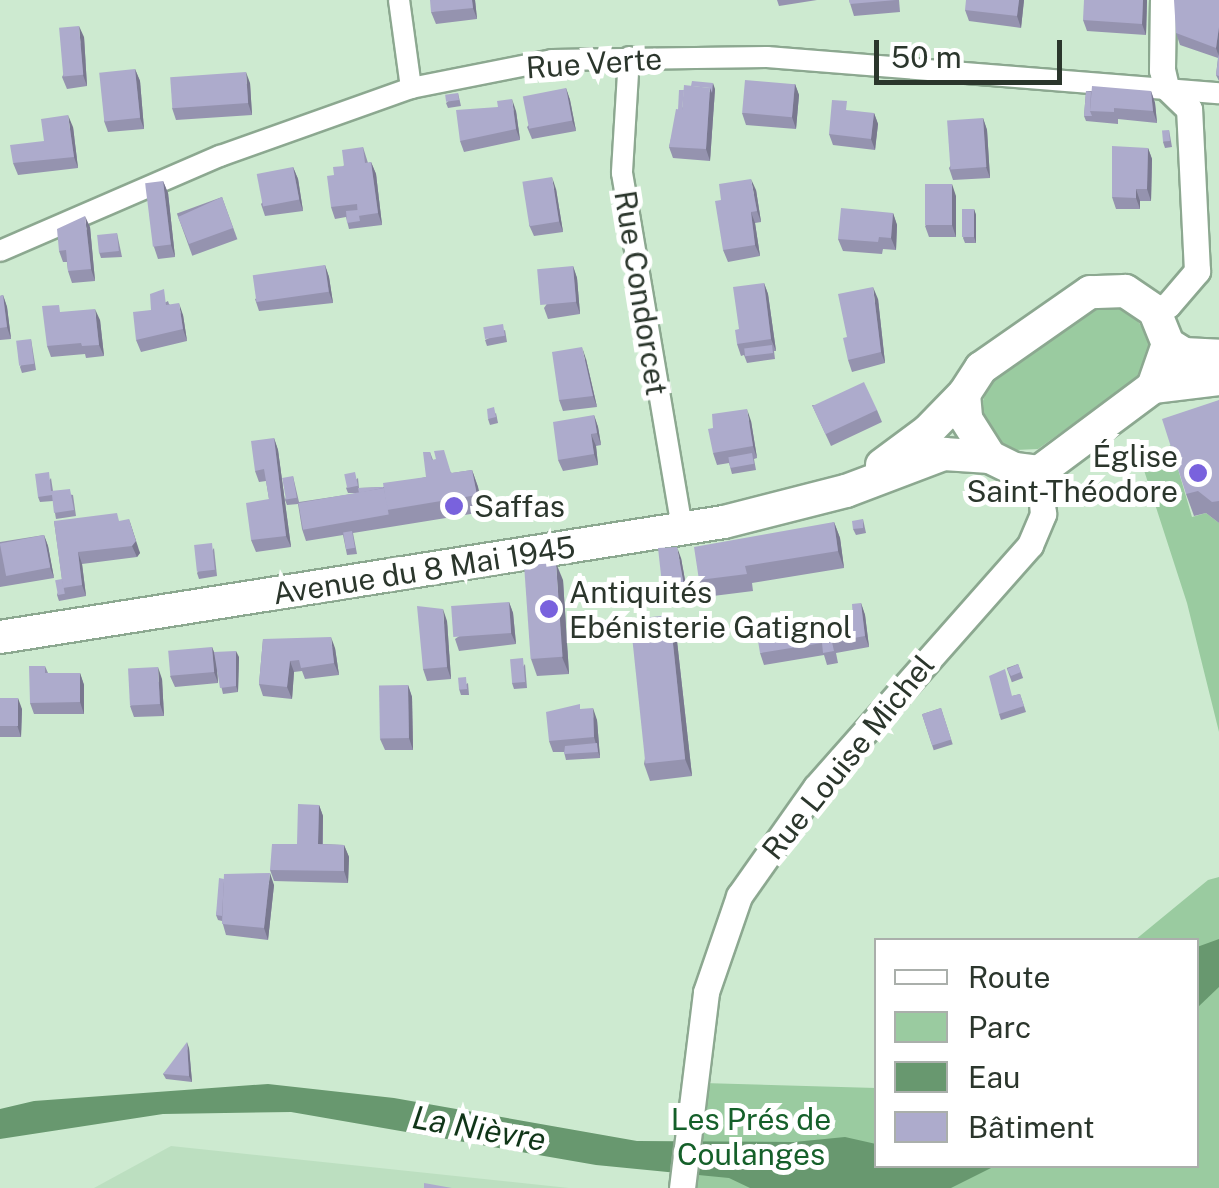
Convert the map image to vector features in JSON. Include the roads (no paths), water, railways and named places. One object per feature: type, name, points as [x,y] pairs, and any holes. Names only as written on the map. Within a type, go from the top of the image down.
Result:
[{"type":"main road","name":"Avenue du 8 Mai 1945","points":[[846,491],[928,431],[964,394],[981,368],[1090,292],[1125,291],[1156,311]]},
{"type":"main road","points":[[1156,311],[1168,344],[1184,354],[1219,356]]},
{"type":"main road","points":[[1153,386],[1168,344]]},
{"type":"main road","points":[[1039,472],[1153,386],[1219,379]]},
{"type":"main road","points":[[964,394],[966,419],[990,457]]},
{"type":"main road","name":"Avenue du 8 Mai 1945","points":[[0,637],[787,509],[944,454],[990,457],[1015,469],[1039,472]]},
{"type":"street","points":[[399,0],[411,88]]},
{"type":"street","points":[[1156,311],[1168,305],[1197,271],[1189,109],[1166,87],[1162,70],[1164,0]]},
{"type":"street","name":"Rue Condorcet","points":[[630,57],[622,173],[682,527]]},
{"type":"street","name":"Rue Verte","points":[[0,251],[220,156],[411,88],[552,60],[766,57],[1219,93]]},
{"type":"street","name":"Rue Louise Michel","points":[[682,1188],[706,992],[740,896],[816,787],[1030,545],[1043,514],[1039,472]]},
{"type":"water","points":[[1219,939],[1219,987],[1199,1006],[1199,946]]},
{"type":"water","name":"La Nièvre","points":[[268,1084],[394,1098],[637,1141],[794,1142],[845,1137],[874,1144],[874,1168],[991,1168],[951,1188],[750,1188],[729,1178],[596,1165],[291,1112],[163,1114],[0,1139],[0,1109],[34,1101]]},
{"type":"place","name":"Église Saint-Théodore","points":[[1198,473]]},
{"type":"place","name":"Saffas","points":[[454,506]]},
{"type":"place","name":"Antiquités Ebénisterie Gatignol","points":[[549,609]]},
{"type":"park label","name":"Les Prés de Coulanges","points":[[751,1136]]}]
